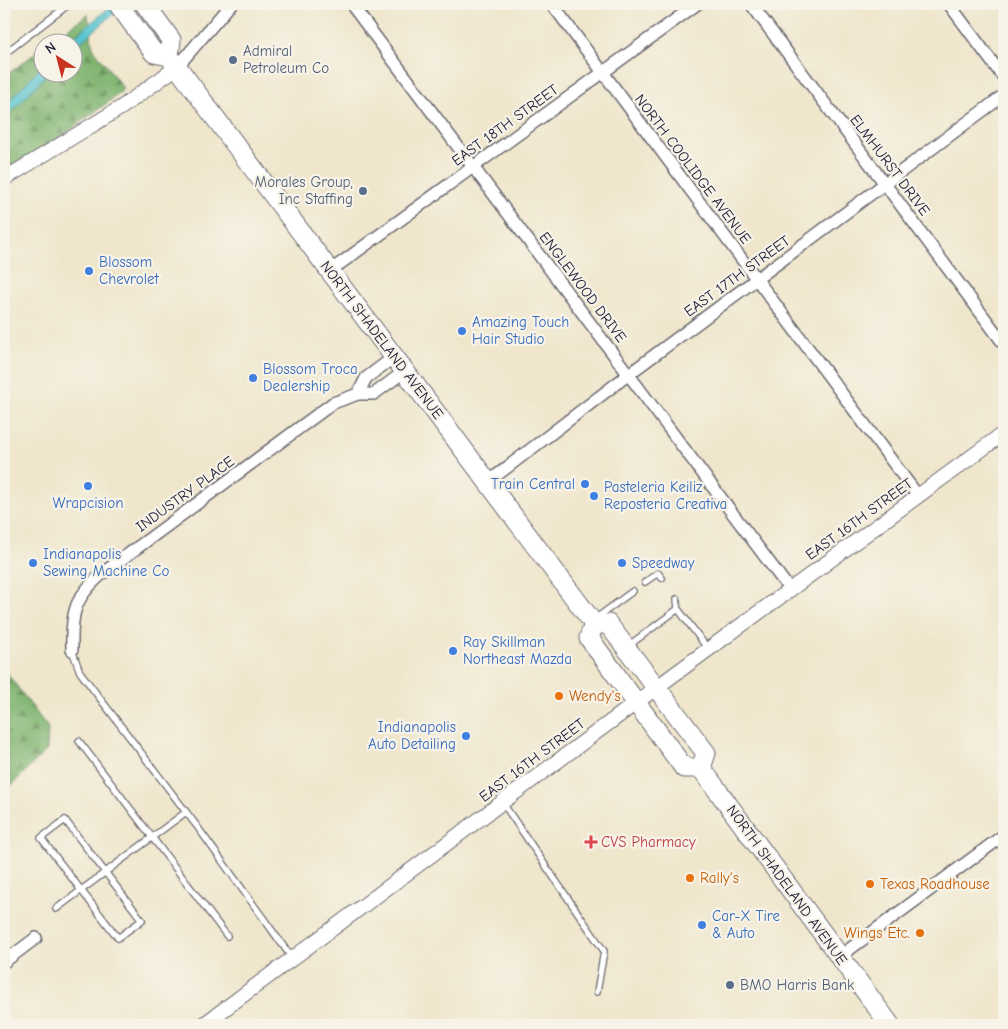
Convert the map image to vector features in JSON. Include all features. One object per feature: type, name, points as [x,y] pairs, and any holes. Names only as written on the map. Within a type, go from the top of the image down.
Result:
[{"type":"main road","name":"NORTH SHADELAND AVENUE","points":[[118,4],[154,53],[173,61],[593,623]]},
{"type":"main road","name":"NORTH SHADELAND AVENUE","points":[[150,10],[171,40],[173,61]]},
{"type":"main road","points":[[593,623],[608,624],[627,647],[706,753],[701,768],[684,768],[589,638],[593,623]]},
{"type":"main road","name":"NORTH SHADELAND AVENUE","points":[[701,768],[890,1025]]},
{"type":"street","points":[[4,180],[122,106],[173,61],[231,4]]},
{"type":"street","name":"ENGLEWOOD DRIVE","points":[[351,4],[790,590]]},
{"type":"street","name":"NORTH COOLIDGE AVENUE","points":[[552,4],[918,496]]},
{"type":"street","name":"EAST 18TH STREET","points":[[330,271],[697,4]]},
{"type":"street","name":"ELMHURST DRIVE","points":[[751,4],[1004,344]]},
{"type":"street","points":[[949,4],[1004,78]]},
{"type":"street","name":"EAST 17TH STREET","points":[[488,482],[629,374],[1004,95]]},
{"type":"street","points":[[358,394],[366,378],[399,364]]},
{"type":"street","name":"INDUSTRY PLACE","points":[[72,650],[72,620],[77,604],[92,582],[333,403],[358,394],[374,394],[399,364]]},
{"type":"street","name":"EAST 16TH STREET","points":[[203,1025],[636,702],[1004,434]]},
{"type":"street","points":[[839,956],[1004,835]]},
{"type":"street","points":[[4,962],[36,938]]},
{"type":"lane","points":[[4,54],[68,4]]},
{"type":"lane","points":[[646,582],[658,573],[662,578]]},
{"type":"lane","points":[[593,623],[633,591]]},
{"type":"lane","points":[[677,599],[678,608],[708,649]]},
{"type":"lane","points":[[627,647],[678,608]]},
{"type":"lane","points":[[72,650],[80,672],[186,812],[292,958]]},
{"type":"lane","points":[[79,741],[227,936]]},
{"type":"lane","points":[[502,802],[604,951],[597,992]]},
{"type":"lane","points":[[56,909],[186,812]]},
{"type":"lane","points":[[65,820],[106,872],[142,920],[118,938],[41,838],[65,820]]},
{"type":"green space","points":[[88,14],[93,48],[123,88],[119,94],[59,138],[4,170],[4,77],[32,56],[32,82],[82,82],[82,32],[64,32]]},
{"type":"green space","points":[[4,669],[48,728],[47,750],[9,788],[4,801]]},
{"type":"water","points":[[114,4],[125,4],[82,41],[82,32],[79,32]]},
{"type":"water","points":[[32,77],[32,82],[40,82],[4,120],[4,106]]},
{"type":"place","name":"Admiral Petroleum Co","points":[[233,60]]},
{"type":"place","name":"Morales Group, Inc Staffing","points":[[363,191]]},
{"type":"place","name":"Blossom Chevrolet","points":[[89,271]]},
{"type":"place","name":"Amazing Touch Hair Studio","points":[[462,331]]},
{"type":"place","name":"Blossom Troca Dealership","points":[[253,378]]},
{"type":"place","name":"Train Central","points":[[585,484]]},
{"type":"place","name":"Wrapcision","points":[[88,486]]},
{"type":"place","name":"Pasteleria Keiliz Reposteria Creativa","points":[[594,496]]},
{"type":"place","name":"Indianapolis Sewing Machine Co","points":[[33,563]]},
{"type":"place","name":"Speedway","points":[[622,563]]},
{"type":"place","name":"Ray Skillman Northeast Mazda","points":[[453,651]]},
{"type":"place","name":"Wendy's","points":[[559,696]]},
{"type":"place","name":"Indianapolis Auto Detailing","points":[[466,736]]},
{"type":"place","name":"CVS Pharmacy","points":[[591,842]]},
{"type":"place","name":"Rally's","points":[[690,878]]},
{"type":"place","name":"Texas Roadhouse","points":[[870,884]]},
{"type":"place","name":"Car-X Tire & Auto","points":[[702,925]]},
{"type":"place","name":"Wings Etc.","points":[[920,933]]},
{"type":"place","name":"BMO Harris Bank","points":[[730,985]]}]
